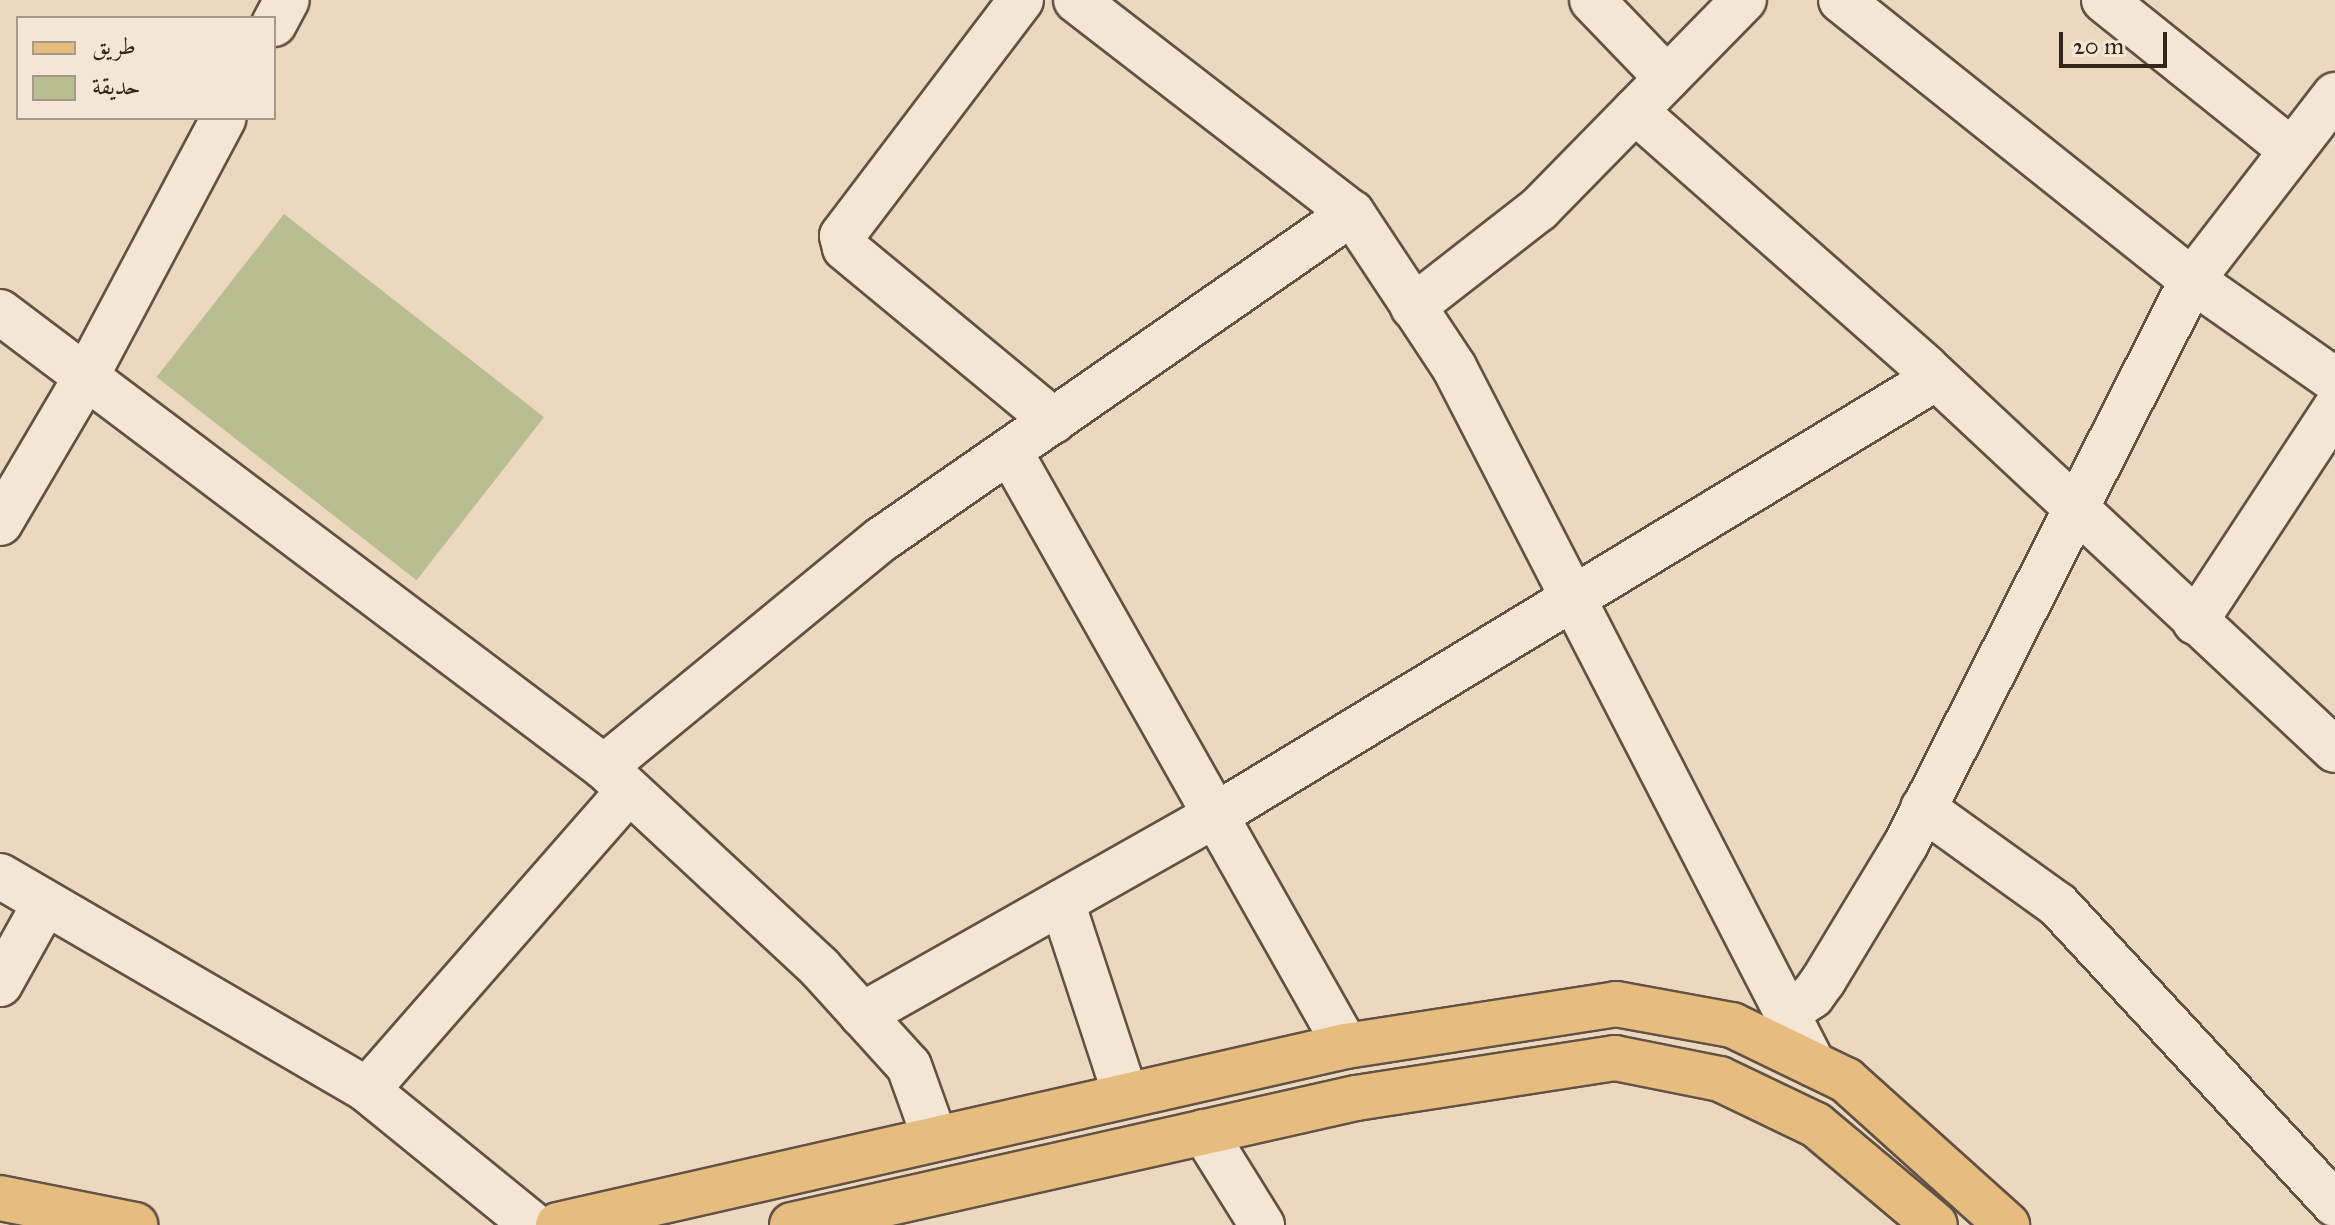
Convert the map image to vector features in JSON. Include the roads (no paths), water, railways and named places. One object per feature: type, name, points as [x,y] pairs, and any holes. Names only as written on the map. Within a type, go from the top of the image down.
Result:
[{"type":"main road","points":[[558,1225],[934,1136],[1346,1046],[1616,1004],[1732,1025],[1846,1080],[2007,1225]]},
{"type":"main road","points":[[792,1225],[891,1214],[1204,1132],[1356,1098],[1615,1058],[1720,1079],[1816,1125],[1935,1225]]},
{"type":"main road","points":[[0,1198],[135,1225]]},
{"type":"street","points":[[276,20],[287,0]]},
{"type":"street","points":[[1021,0],[842,236],[845,248],[1054,421]]},
{"type":"street","points":[[1076,0],[1352,213],[1454,367],[1813,1064]]},
{"type":"street","points":[[1592,0],[1667,78]]},
{"type":"street","points":[[1413,307],[1539,209],[1744,0]]},
{"type":"street","points":[[1841,0],[2192,280],[2335,380]]},
{"type":"street","points":[[2104,0],[2290,149]]},
{"type":"street","points":[[1786,1013],[1812,996],[1823,981],[1923,808],[2192,280],[2290,149],[2335,95]]},
{"type":"street","points":[[1635,111],[1936,378],[2335,750]]},
{"type":"street","points":[[0,523],[86,377],[223,120]]},
{"type":"street","points":[[367,1090],[616,780],[882,539],[1352,213]]},
{"type":"street","points":[[0,312],[616,780],[820,968],[909,1066],[934,1136]]},
{"type":"street","points":[[862,1015],[1216,815],[1936,378]]},
{"type":"street","points":[[2195,622],[2335,409]]},
{"type":"street","points":[[1010,452],[1346,1046]]},
{"type":"street","points":[[1923,808],[2058,905],[2335,1204]]},
{"type":"street","points":[[0,876],[367,1090],[533,1225]]},
{"type":"street","points":[[1062,902],[1125,1094]]},
{"type":"street","points":[[0,984],[45,903]]},
{"type":"street","points":[[1204,1132],[1262,1225]]},
{"type":"street","points":[[2330,1225],[2335,1218]]}]
